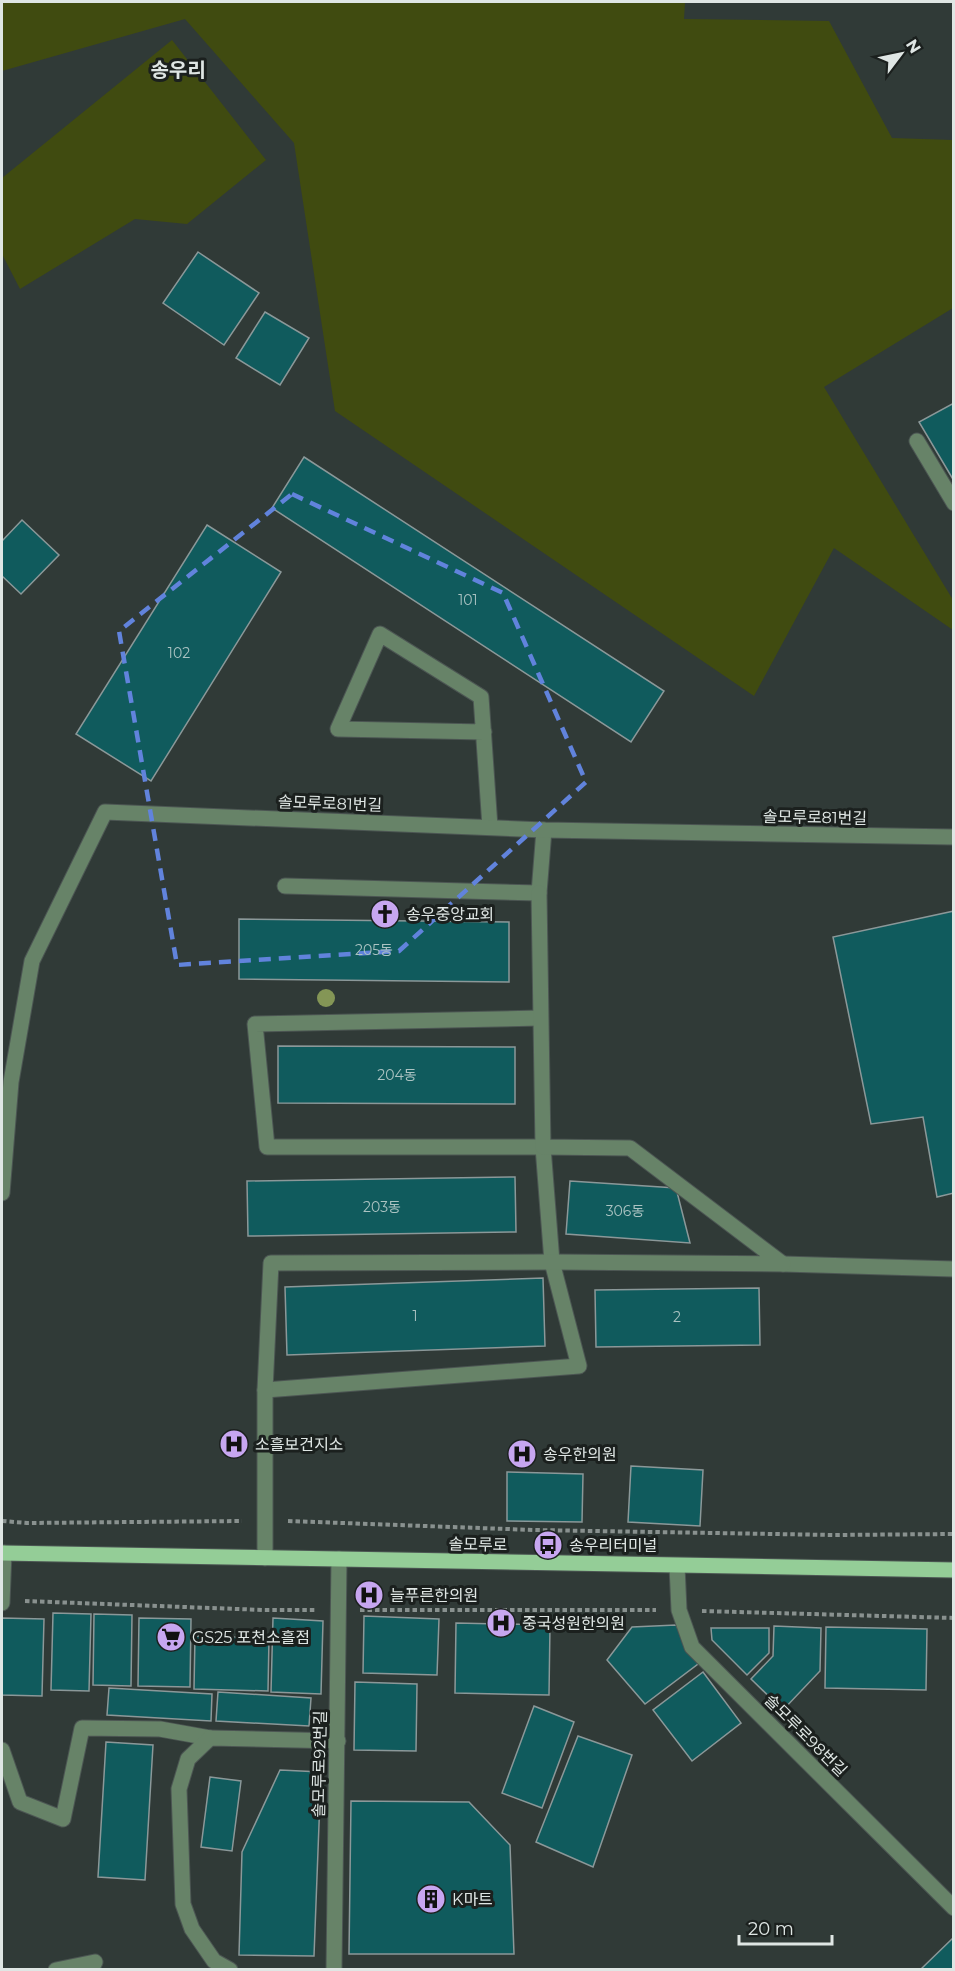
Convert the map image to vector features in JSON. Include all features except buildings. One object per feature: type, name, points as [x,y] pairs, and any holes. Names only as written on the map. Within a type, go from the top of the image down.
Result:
[{"type":"main road","name":"솔모루로","points":[[3,1553],[954,1570]]},
{"type":"street","points":[[917,441],[954,502]]},
{"type":"street","points":[[484,732],[338,729],[380,634],[481,697],[484,732],[490,827]]},
{"type":"street","name":"솔모루로81번길","points":[[2,1193],[11,1082],[32,961],[105,812],[544,830],[954,837]]},
{"type":"street","points":[[265,1390],[579,1366],[552,1262],[543,1147],[539,893],[544,830]]},
{"type":"street","points":[[285,886],[539,893]]},
{"type":"street","points":[[540,1018],[255,1024],[267,1148],[630,1148],[783,1264]]},
{"type":"street","points":[[265,1558],[265,1390],[272,1263],[783,1264],[954,1269]]},
{"type":"street","points":[[2,1602],[3,1553]]},
{"type":"street","name":"솔모루로92번길","points":[[334,1970],[339,1559]]},
{"type":"street","name":"솔모루로98번길","points":[[677,1566],[679,1610],[692,1647],[954,1908]]},
{"type":"street","points":[[2,1750],[20,1802],[63,1819],[82,1728],[160,1729],[210,1738],[338,1741]]},
{"type":"street","points":[[210,1738],[188,1759],[179,1789],[183,1904],[192,1929],[214,1961],[230,1970]]},
{"type":"street","points":[[56,1970],[95,1962],[91,1970]]},
{"type":"path","points":[[2,1521],[27,1523],[310,1521],[534,1530],[834,1535],[954,1534]]},
{"type":"path","points":[[2,1602],[252,1610],[679,1610],[954,1618]]},
{"type":"highlighted area","points":[[292,494],[503,593],[586,782],[399,951],[177,965],[119,631]]},
{"type":"green space","points":[[2,2],[685,2],[684,19],[829,21],[892,138],[953,140],[953,308],[824,387],[953,600],[953,630],[834,548],[754,696],[335,411],[294,143],[185,19],[2,71]]},
{"type":"green space","points":[[172,40],[266,160],[187,224],[135,219],[20,289],[2,254],[2,178]]},
{"type":"place","name":"송우중앙교회","points":[[385,914]]},
{"type":"place","name":"소흘보건지소","points":[[234,1444]]},
{"type":"place","name":"송우한의원","points":[[522,1454]]},
{"type":"place","name":"송우리터미널","points":[[548,1545]]},
{"type":"place","name":"늘푸른한의원","points":[[369,1595]]},
{"type":"place","name":"중국성원한의원","points":[[501,1623]]},
{"type":"place","name":"GS25 포천소흘점","points":[[171,1637]]},
{"type":"place","name":"K마트","points":[[431,1899]]},
{"type":"district","name":"송우리","points":[[178,70]]}]
